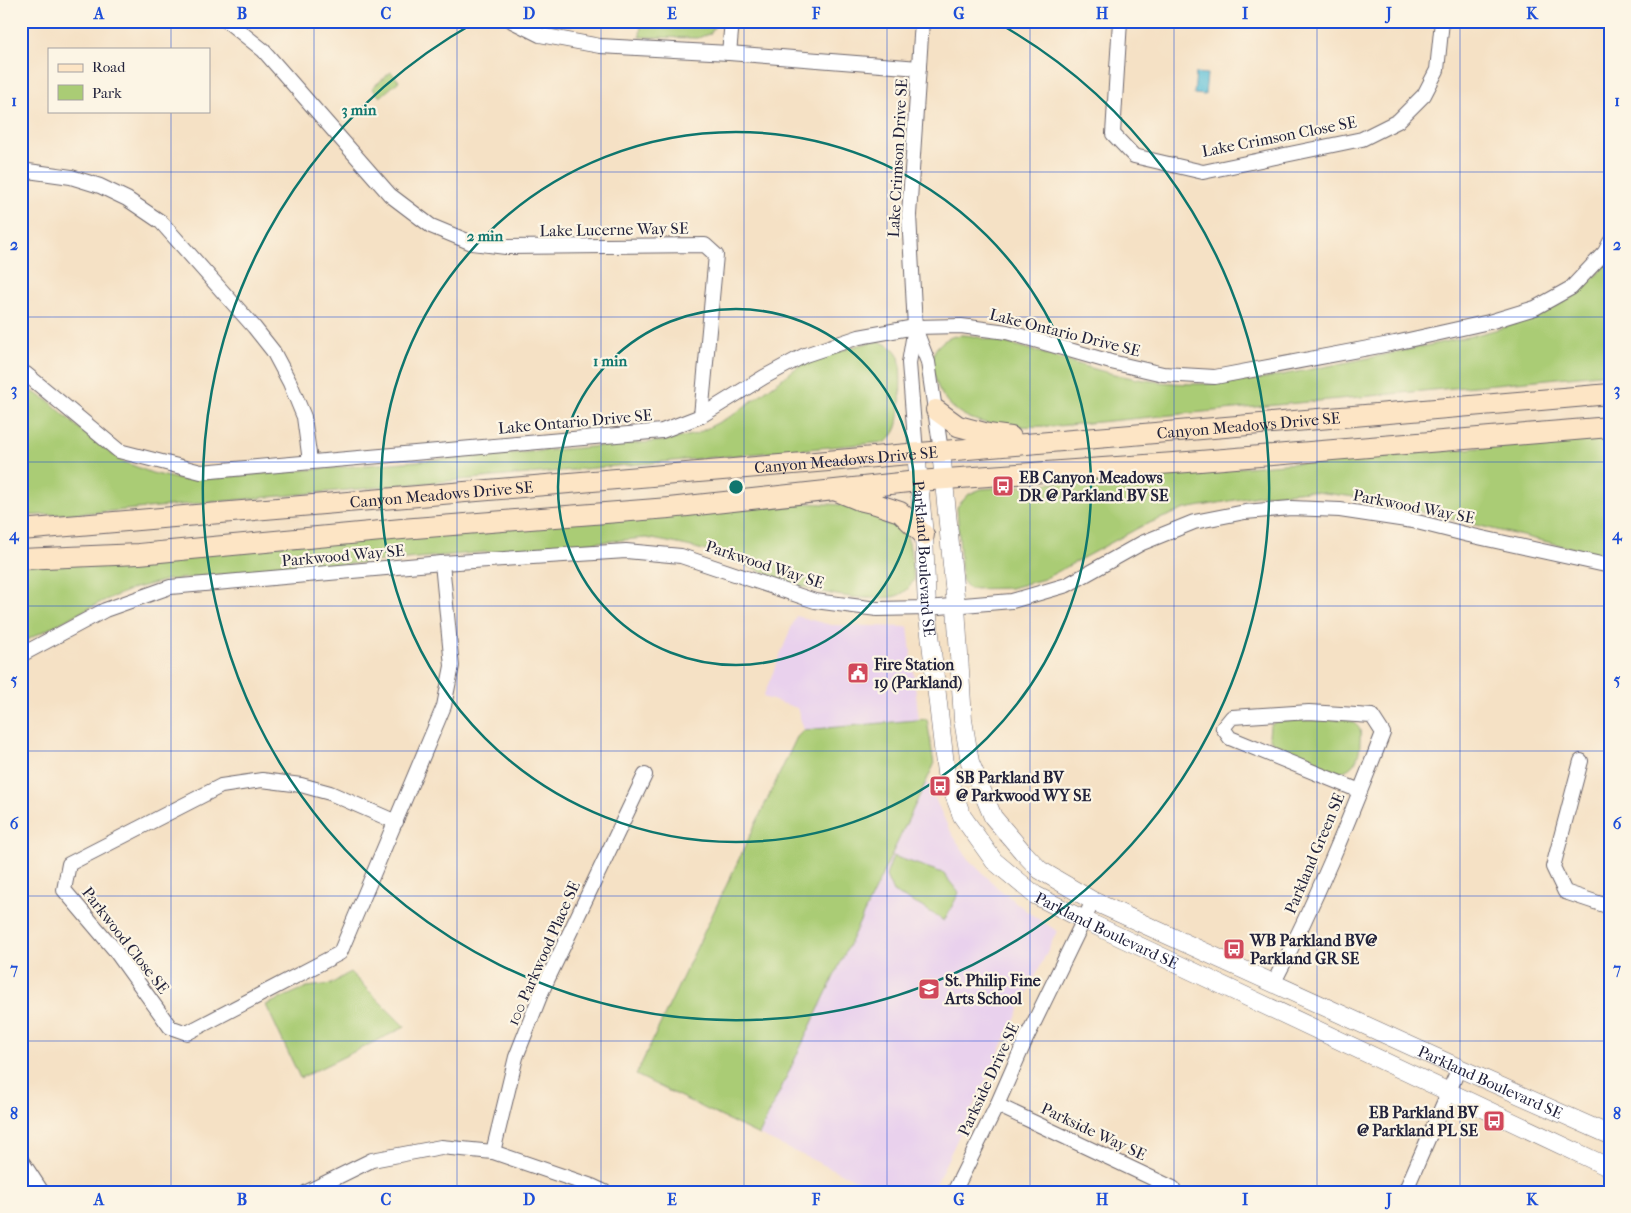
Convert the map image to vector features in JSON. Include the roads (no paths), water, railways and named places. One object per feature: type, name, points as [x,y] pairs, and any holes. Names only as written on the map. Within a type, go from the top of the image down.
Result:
[{"type":"main road","name":"Canyon Meadows Drive SE","points":[[21,530],[1610,394]]},
{"type":"main road","points":[[936,410],[958,426],[988,434],[1061,442]]},
{"type":"main road","name":"Canyon Meadows Drive SE","points":[[21,559],[139,554],[402,529],[669,508],[918,481],[1188,462],[1610,427]]},
{"type":"main road","points":[[833,490],[900,512],[924,535]]},
{"type":"street","name":"Lake Lucerne Way SE","points":[[227,21],[263,50],[390,195],[431,226],[472,243],[506,248],[705,245],[716,255],[702,416]]},
{"type":"street","points":[[512,21],[540,35],[600,46],[729,53],[919,68]]},
{"type":"street","points":[[729,53],[732,21]]},
{"type":"street","name":"Lake Crimson Drive SE","points":[[916,453],[909,363],[915,327],[909,215],[922,21]]},
{"type":"street","name":"Lake Crimson Close SE","points":[[1120,21],[1113,134],[1134,156],[1203,172],[1362,138],[1398,121],[1424,95],[1437,70],[1442,21]]},
{"type":"street","points":[[21,170],[71,177],[100,186],[127,199],[161,222],[254,326],[273,351],[290,383],[304,416],[310,461]]},
{"type":"street","name":"Lake Ontario Drive SE","points":[[21,372],[26,374],[120,451],[201,472],[662,430],[702,416],[805,355],[859,337],[915,327],[961,326],[1007,332],[1111,362],[1163,374],[1215,377],[1395,343],[1490,322],[1535,308],[1570,288],[1605,252],[1610,242]]},
{"type":"street","name":"Lake Crimson Drive SE","points":[[915,327],[928,362],[941,451]]},
{"type":"street","name":"Parkland Boulevard SE","points":[[941,451],[956,606],[963,720],[970,762],[993,817],[1040,870],[1093,901],[1610,1135]]},
{"type":"street","name":"Parkland Boulevard SE","points":[[916,453],[924,535],[927,608],[946,773],[962,816],[994,861],[1035,895],[1084,920],[1610,1168]]},
{"type":"street","name":"Parkwood Way SE","points":[[21,655],[104,610],[170,587],[442,563],[626,551],[681,556],[815,601],[877,609],[927,608],[1012,601],[1067,585],[1142,543],[1194,522],[1245,512],[1291,508],[1340,510],[1413,521],[1610,566]]},
{"type":"street","name":"Parkwood Close SE","points":[[396,822],[330,793],[301,785],[262,780],[221,786],[69,864],[64,890],[114,949],[170,1027],[187,1032],[340,953],[396,822],[444,706],[452,666],[442,563]]},
{"type":"street","name":"Parkland Green SE","points":[[1274,982],[1295,943],[1340,843],[1383,733],[1372,716],[1309,712],[1232,717],[1223,728],[1230,738],[1360,791]]},
{"type":"street","points":[[1581,761],[1553,867],[1565,892],[1610,907]]},
{"type":"street","name":"100 Parkwood Place SE","points":[[493,1152],[516,1057],[536,1008],[645,775]]},
{"type":"street","points":[[994,861],[1016,844]]},
{"type":"street","name":"Parkside Drive SE","points":[[954,1192],[1093,901]]},
{"type":"street","points":[[1405,1192],[1459,1068]]},
{"type":"street","name":"Parkside Way SE","points":[[997,1105],[1173,1188],[1174,1192]]},
{"type":"street","points":[[307,1192],[372,1160],[441,1147],[493,1152],[606,1192]]},
{"type":"street","points":[[21,1160],[42,1192]]},
{"type":"water","points":[[1196,73],[1207,74],[1205,95],[1194,94]]},
{"type":"place","name":"EB Canyon Meadows DR @ Parkland BV SE","points":[[1003,486]]},
{"type":"place","name":"Fire Station 19 (Parkland)","points":[[858,673]]},
{"type":"place","name":"SB Parkland BV @ Parkwood WY SE","points":[[940,786]]},
{"type":"place","name":"WB Parkland BV@ Parkland GR SE","points":[[1234,949]]},
{"type":"place","name":"St. Philip Fine Arts School","points":[[929,989]]},
{"type":"place","name":"EB Parkland BV @ Parkland PL SE","points":[[1494,1121]]}]
